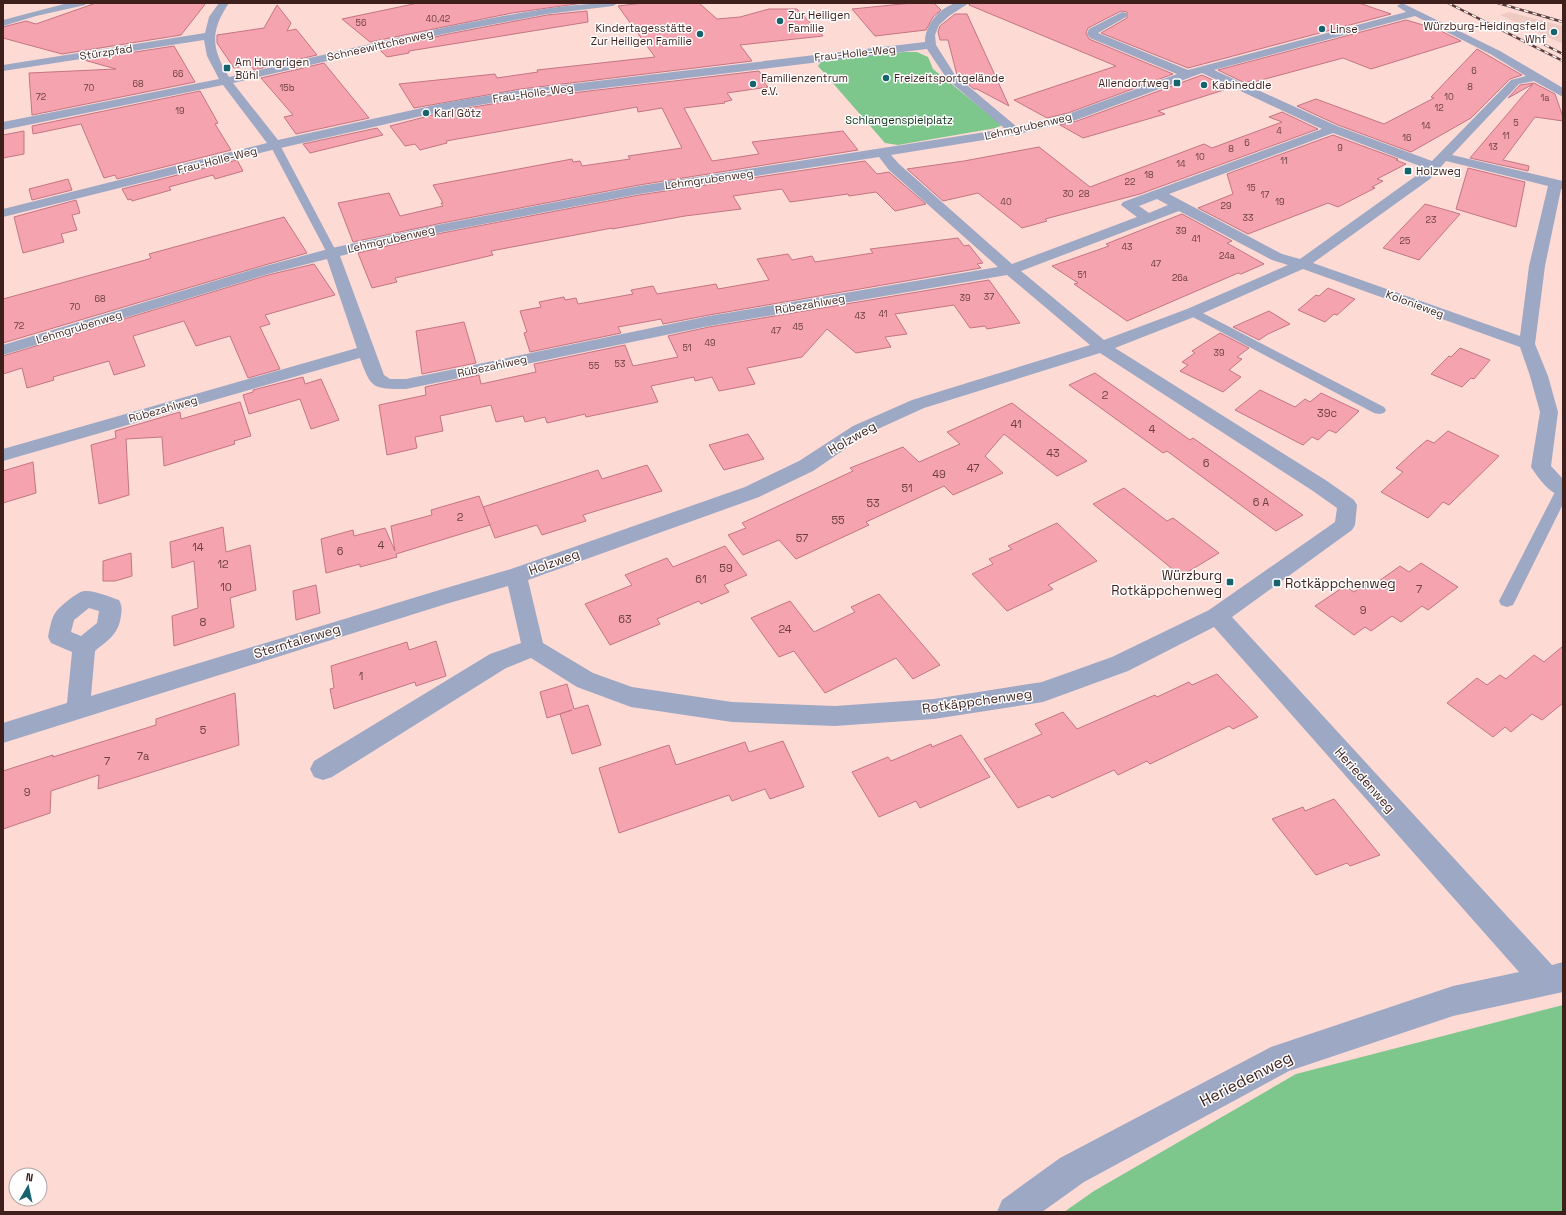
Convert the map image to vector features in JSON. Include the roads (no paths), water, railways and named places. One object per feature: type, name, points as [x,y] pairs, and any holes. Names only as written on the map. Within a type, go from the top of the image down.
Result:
[{"type":"street","points":[[3,23],[33,14],[81,3]]},
{"type":"street","points":[[224,3],[218,9],[212,22],[209,36],[213,58],[225,81],[275,146]]},
{"type":"street","points":[[535,3],[547,11]]},
{"type":"street","name":"Schneewittchenweg","points":[[3,126],[225,81],[402,39],[547,11],[613,3]]},
{"type":"street","points":[[964,3],[945,14],[934,24],[930,35],[930,45],[951,77],[1015,131]]},
{"type":"street","points":[[1398,3],[1496,53],[1563,93]]},
{"type":"street","name":"Lehmgrubenweg","points":[[3,350],[263,271],[332,252],[442,228],[639,190],[1015,131],[1072,117],[1187,74],[1415,13]]},
{"type":"street","points":[[1122,15],[1093,31],[1092,34],[1187,74]]},
{"type":"street","name":"Stürzpfad","points":[[3,68],[209,36]]},
{"type":"street","name":"Frau-Holle-Weg","points":[[3,213],[437,108],[483,100],[804,59],[930,45]]},
{"type":"street","points":[[1204,70],[1333,129],[1439,162],[1559,185],[1537,266],[1527,344],[1539,376],[1549,412],[1541,467],[1550,479],[1563,490]]},
{"type":"street","name":"Holzweg","points":[[516,576],[752,492],[806,466],[860,430],[918,404],[1102,347],[1193,312],[1302,264],[1422,178],[1515,82],[1535,77]]},
{"type":"street","points":[[1148,218],[1128,205],[1333,129]]},
{"type":"street","points":[[882,153],[894,167],[1010,270],[1102,347]]},
{"type":"street","points":[[1158,194],[1277,257],[1302,264]]},
{"type":"street","points":[[1010,270],[1180,206]]},
{"type":"street","points":[[332,252],[366,351]]},
{"type":"street","name":"Kolonieweg","points":[[1302,264],[1527,344]]},
{"type":"street","name":"Rübezahlweg","points":[[3,455],[366,351],[376,378],[386,384],[406,384],[709,321],[1010,270]]},
{"type":"street","name":"Rotkäppchenweg","points":[[533,648],[585,680],[631,698],[732,712],[836,716],[934,709],[1043,692],[1120,664],[1217,616],[1345,525],[1347,505],[1320,486],[1102,347]]},
{"type":"street","points":[[323,769],[498,661],[533,648],[516,576]]},
{"type":"street","name":"Sterntalerweg","points":[[3,733],[78,708],[516,576]]},
{"type":"street","name":"Heriedenweg","points":[[1217,616],[1554,978]]},
{"type":"street","points":[[78,708],[84,647]]},
{"type":"street","name":"Heriedenweg","points":[[1014,1212],[1072,1170],[1282,1058],[1452,1001],[1554,978]]},
{"type":"lane","points":[[275,146],[332,252]]},
{"type":"lane","points":[[1193,312],[1379,410]]},
{"type":"lane","points":[[1507,601],[1563,490]]},
{"type":"railway","points":[[1448,3],[1563,61]]},
{"type":"railway","points":[[1498,3],[1563,22]]},
{"type":"railway","points":[[1545,45],[1563,54]]},
{"type":"place","name":"Zur Heiligen Familie","points":[[780,21]]},
{"type":"place","name":"Linse","points":[[1322,29]]},
{"type":"place","name":"Würzburg-Heidingsfeld Whf","points":[[1554,32]]},
{"type":"place","name":"Kindertagesstätte Zur Heiligen Familie","points":[[700,34]]},
{"type":"place","name":"Am Hungrigen Bühl","points":[[227,68]]},
{"type":"place","name":"Freizeitsportgelände","points":[[886,78]]},
{"type":"place","name":"Allendorfweg","points":[[1177,83]]},
{"type":"place","name":"Familienzentrum e.V.","points":[[753,84]]},
{"type":"place","name":"Kabineddle","points":[[1204,85]]},
{"type":"place","name":"Karl Götz","points":[[426,113]]},
{"type":"place","name":"Holzweg","points":[[1408,171]]},
{"type":"place","name":"Würzburg Rotkäppchenweg","points":[[1230,582]]},
{"type":"place","name":"Rotkäppchenweg","points":[[1277,583]]},
{"type":"park label","name":"Schlangenspielplatz","points":[[899,120]]}]
